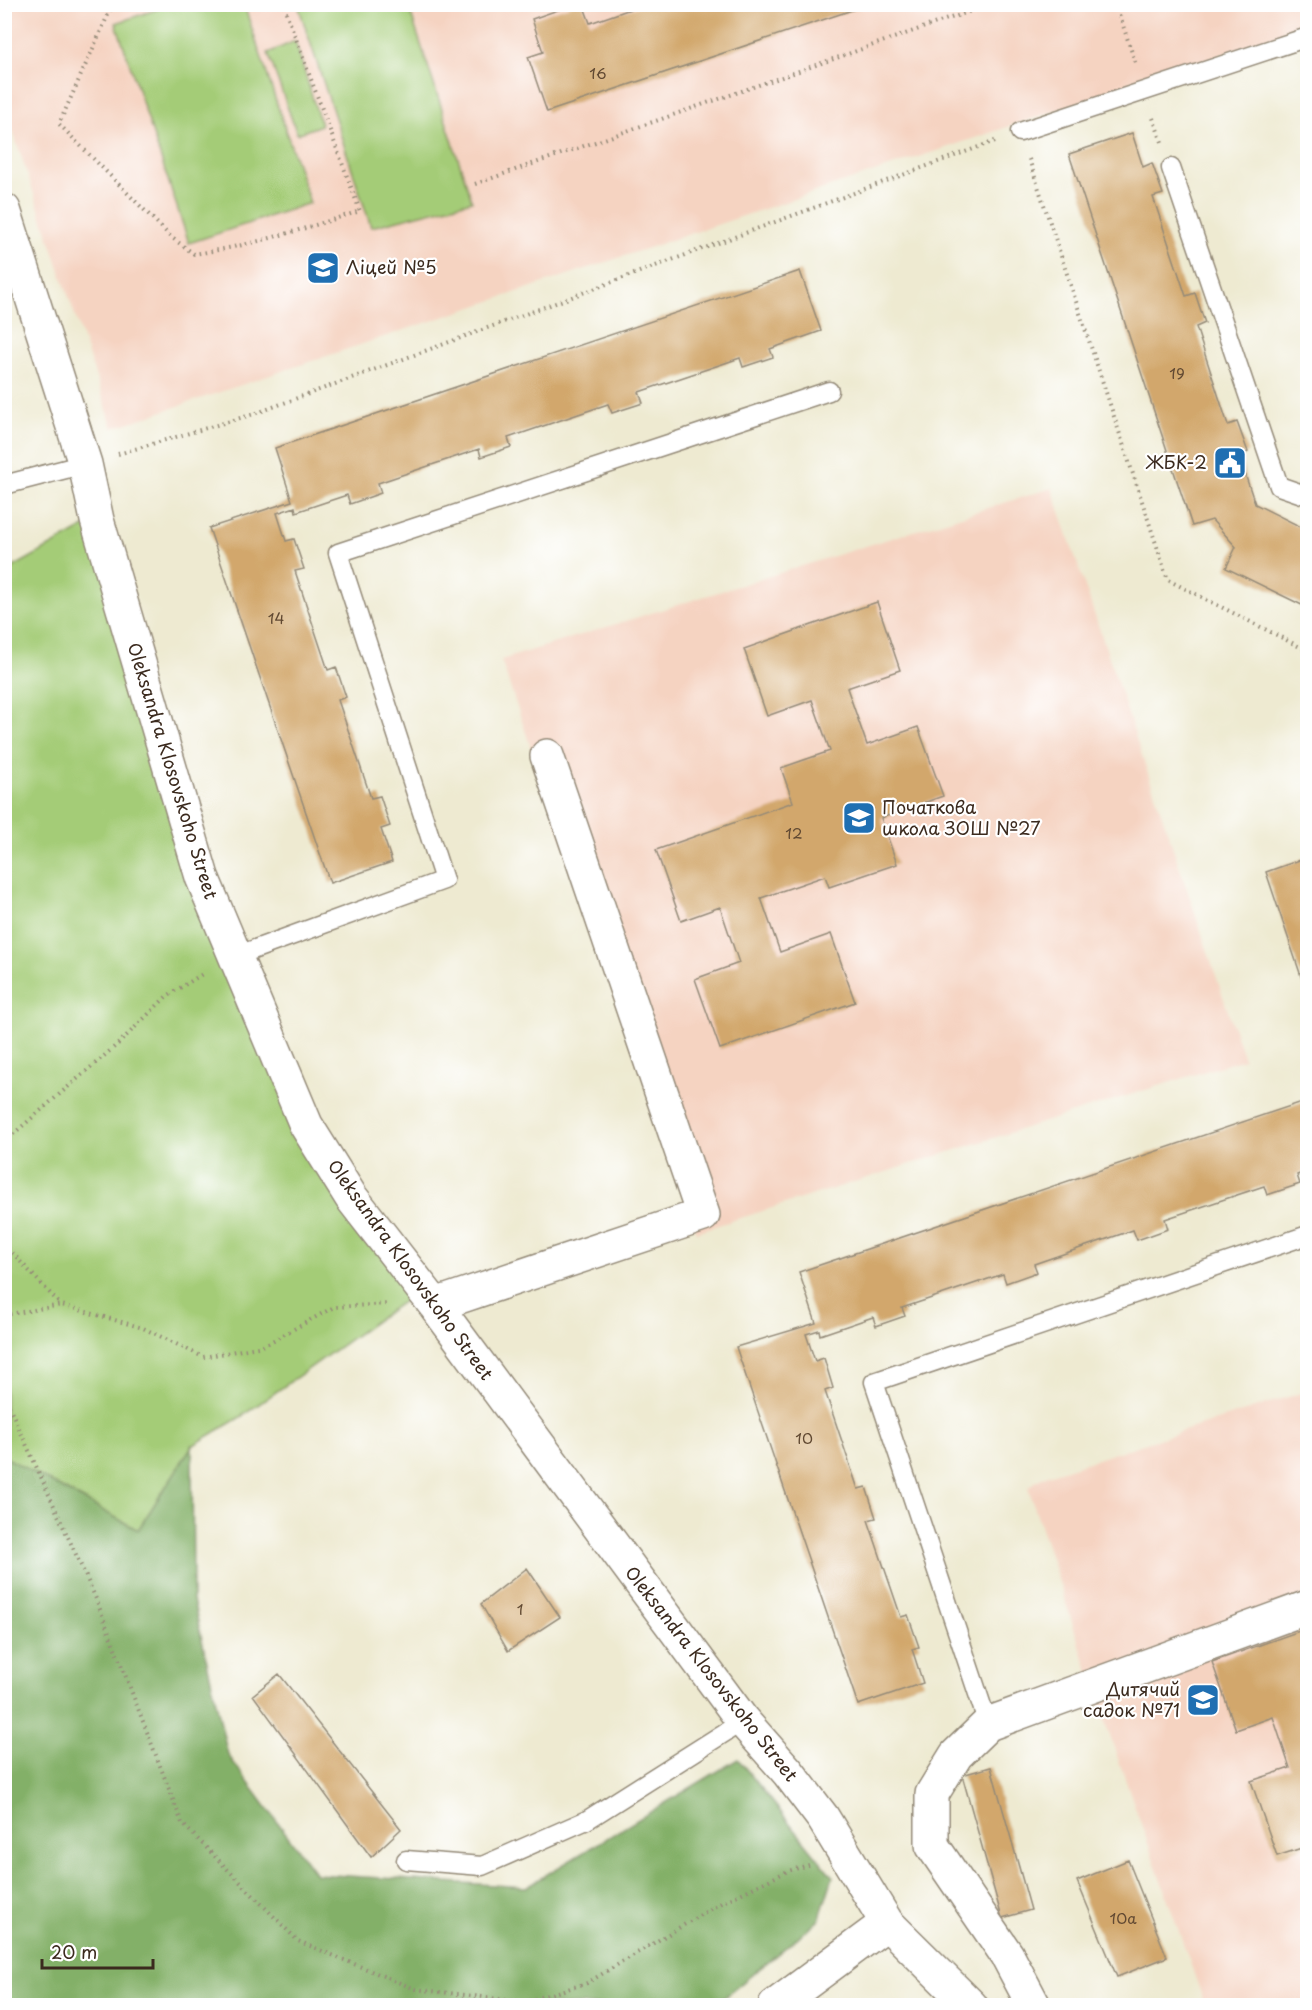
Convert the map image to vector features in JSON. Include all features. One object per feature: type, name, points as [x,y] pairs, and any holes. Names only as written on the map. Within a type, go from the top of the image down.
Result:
[{"type":"street","name":"Oleksandra Klosovskoho Street","points":[[4,210],[85,464],[97,520],[202,878],[224,962],[306,1125],[351,1197],[435,1305],[743,1721],[788,1772],[823,1818],[887,1923],[971,2006]]},
{"type":"street","points":[[435,1305],[703,1215],[547,756]]},
{"type":"street","points":[[1034,2006],[1007,1955],[932,1845],[932,1794],[956,1755],[988,1724],[1308,1606]]},
{"type":"street","points":[[776,2005],[887,1923]]},
{"type":"lane","points":[[1020,132],[1308,38]]},
{"type":"lane","points":[[1171,168],[1279,486],[1308,496]]},
{"type":"lane","points":[[224,962],[444,880],[338,553],[829,391]]},
{"type":"lane","points":[[4,485],[85,464]]},
{"type":"lane","points":[[988,1724],[874,1382],[1308,1235]]},
{"type":"lane","points":[[406,1860],[482,1866],[587,1820],[743,1721]]},
{"type":"path","points":[[113,4],[59,124],[171,237],[194,254],[222,250],[360,211],[284,4]]},
{"type":"path","points":[[475,184],[991,4]]},
{"type":"path","points":[[85,464],[254,414],[1020,132],[1168,580],[1308,651]]},
{"type":"path","points":[[4,1142],[119,1043],[167,996],[224,962]]},
{"type":"path","points":[[4,1244],[62,1305]]},
{"type":"path","points":[[4,1315],[62,1305],[143,1328],[203,1358],[263,1346],[334,1307],[392,1303]]},
{"type":"path","points":[[5,1395],[96,1599],[182,1823],[298,1941],[415,1989],[524,2002],[587,1983],[717,1905],[788,1871],[844,1855]]},
{"type":"shaded area","name":"Ліцей №5","points":[[1307,4],[1308,26],[113,428],[5,108],[4,5]]},
{"type":"shaded area","name":"Початкова школа ЗОШ №27","points":[[1052,488],[1244,1059],[696,1232],[501,660]]},
{"type":"shaded area","name":"Дитячий садок №71","points":[[1307,1391],[1307,2005],[1205,2005],[1103,1716],[1028,1488],[1048,1475]]},
{"type":"green space","points":[[170,5],[244,5],[310,203],[189,243],[116,23]]},
{"type":"green space","points":[[298,5],[408,5],[472,201],[371,227]]},
{"type":"green space","points":[[295,41],[321,125],[297,134],[268,53]]},
{"type":"green space","points":[[97,520],[202,877],[306,1125],[422,1288],[242,1416],[192,1446],[138,1530],[5,1457],[4,566],[12,568]]},
{"type":"green space","points":[[192,1446],[193,1600],[228,1755],[316,1874],[526,1887],[738,1759],[833,1877],[819,1920],[715,2005],[5,2005],[5,1457],[138,1530]]},
{"type":"building","points":[[575,4],[583,4],[590,23],[645,4],[867,5],[547,112],[528,57],[543,52],[532,19]]},
{"type":"building","points":[[1132,133],[1143,167],[1152,163],[1163,194],[1153,197],[1186,296],[1195,293],[1205,323],[1196,327],[1228,425],[1237,422],[1248,452],[1239,456],[1255,504],[1305,529],[1308,523],[1308,608],[1226,568],[1236,547],[1212,520],[1192,526],[1069,154]]},
{"type":"building","points":[[800,271],[821,331],[770,349],[773,357],[743,367],[740,358],[639,392],[643,403],[612,413],[608,404],[508,438],[511,447],[481,457],[479,449],[378,483],[381,493],[350,504],[347,495],[296,512],[295,507],[277,513],[286,541],[294,539],[304,569],[295,571],[328,670],[336,667],[346,697],[338,700],[371,798],[380,796],[390,826],[381,829],[392,862],[330,883],[209,528],[292,501],[275,448]]},
{"type":"building","name":"Початкова школа ЗОШ №27","points":[[877,602],[900,670],[847,688],[867,745],[918,727],[943,796],[881,818],[897,864],[829,887],[825,876],[761,898],[780,952],[831,934],[855,1002],[720,1049],[695,979],[739,963],[720,907],[681,921],[656,850],[793,802],[781,768],[830,751],[812,700],[767,716],[744,649]]},
{"type":"building","points":[[1308,857],[1308,994],[1307,994],[1266,872]]},
{"type":"building","points":[[1308,1100],[1308,1171],[1297,1175],[1300,1184],[1267,1195],[1264,1186],[1165,1219],[1168,1229],[1137,1240],[1133,1230],[1034,1264],[1037,1272],[1006,1283],[1003,1274],[902,1308],[905,1316],[876,1326],[873,1317],[820,1335],[819,1330],[806,1334],[815,1361],[824,1358],[833,1388],[825,1391],[858,1489],[866,1487],[876,1518],[868,1520],[901,1617],[908,1615],[919,1647],[912,1649],[923,1683],[858,1705],[736,1347],[816,1323],[799,1272]]},
{"type":"building","points":[[527,1568],[560,1617],[508,1651],[481,1604]]},
{"type":"building","points":[[1308,1628],[1308,1846],[1277,1856],[1251,1781],[1290,1768],[1273,1717],[1236,1730],[1212,1662]]},
{"type":"building","points":[[279,1674],[401,1829],[371,1857],[253,1695]]},
{"type":"building","points":[[991,1767],[1031,1910],[1002,1918],[962,1775]]},
{"type":"building","points":[[1128,1860],[1167,1957],[1117,1977],[1077,1881]]},
{"type":"place","name":"Ліцей №5","points":[[323,268]]},
{"type":"place","name":"ЖБК-2","points":[[1230,463]]},
{"type":"place","name":"Початкова школа ЗОШ №27","points":[[859,818]]},
{"type":"place","name":"Дитячий садок №71","points":[[1203,1700]]}]
